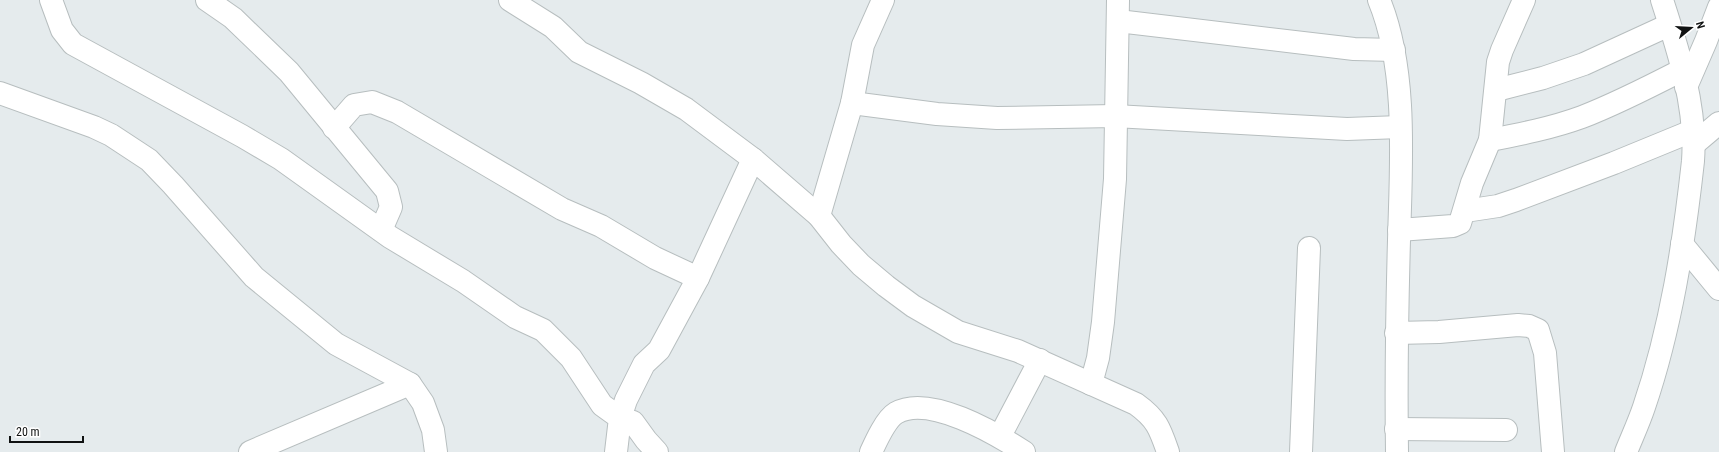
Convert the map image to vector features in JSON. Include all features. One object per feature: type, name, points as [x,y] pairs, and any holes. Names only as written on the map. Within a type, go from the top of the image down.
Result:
[{"type":"street","points":[[51,0],[62,30],[73,44],[242,136],[281,160],[381,230],[515,316],[543,330],[571,358],[602,405],[620,418],[634,422],[646,440],[657,452]]},
{"type":"street","points":[[207,0],[233,18],[289,72],[387,191],[391,207],[381,230]]},
{"type":"street","points":[[819,216],[852,103],[863,45],[883,0]]},
{"type":"street","points":[[1379,0],[1385,14],[1394,50],[1398,79],[1400,128],[1401,171],[1396,333],[1397,452]]},
{"type":"street","points":[[1399,230],[1459,225],[1465,210],[1472,183],[1490,140],[1496,90],[1496,74],[1502,50],[1524,0]]},
{"type":"street","points":[[1626,452],[1644,408],[1659,356],[1676,281],[1690,185],[1693,137],[1684,79],[1662,0]]},
{"type":"street","points":[[519,2],[553,27],[579,52],[641,83],[679,105],[753,159],[819,216],[841,244],[861,265],[913,306],[958,332],[1018,351],[1136,404],[1151,416],[1161,433],[1168,452]]},
{"type":"street","points":[[1490,140],[1581,118],[1634,95],[1684,79],[1706,41],[1719,7]]},
{"type":"street","points":[[1091,384],[1098,358],[1103,322],[1115,180],[1118,10],[1354,49],[1394,50]]},
{"type":"street","points":[[1496,90],[1543,78],[1584,64],[1669,25]]},
{"type":"street","points":[[0,93],[94,127],[111,135],[149,160],[254,277],[336,344],[410,384],[423,403],[433,430],[436,452]]},
{"type":"street","points":[[334,128],[354,105],[372,102],[397,112],[562,209],[601,226],[655,258],[698,278]]},
{"type":"street","points":[[852,103],[937,114],[997,118],[1115,116],[1347,129],[1400,128]]},
{"type":"street","points":[[1465,210],[1498,206],[1516,200],[1614,163],[1693,137],[1719,123]]},
{"type":"street","points":[[616,452],[620,418],[626,400],[644,364],[659,350],[698,278],[753,159]]},
{"type":"street","points":[[1682,244],[1719,289]]},
{"type":"street","points":[[1301,452],[1309,248]]},
{"type":"street","points":[[1396,333],[1439,332],[1518,325],[1529,326],[1538,330],[1545,353],[1553,452]]},
{"type":"street","points":[[1000,436],[1040,360]]},
{"type":"street","points":[[250,452],[410,384]]},
{"type":"street","points":[[871,452],[883,429],[895,414],[912,408],[937,409],[1000,436],[1024,452]]},
{"type":"street","points":[[1396,429],[1506,430]]}]
